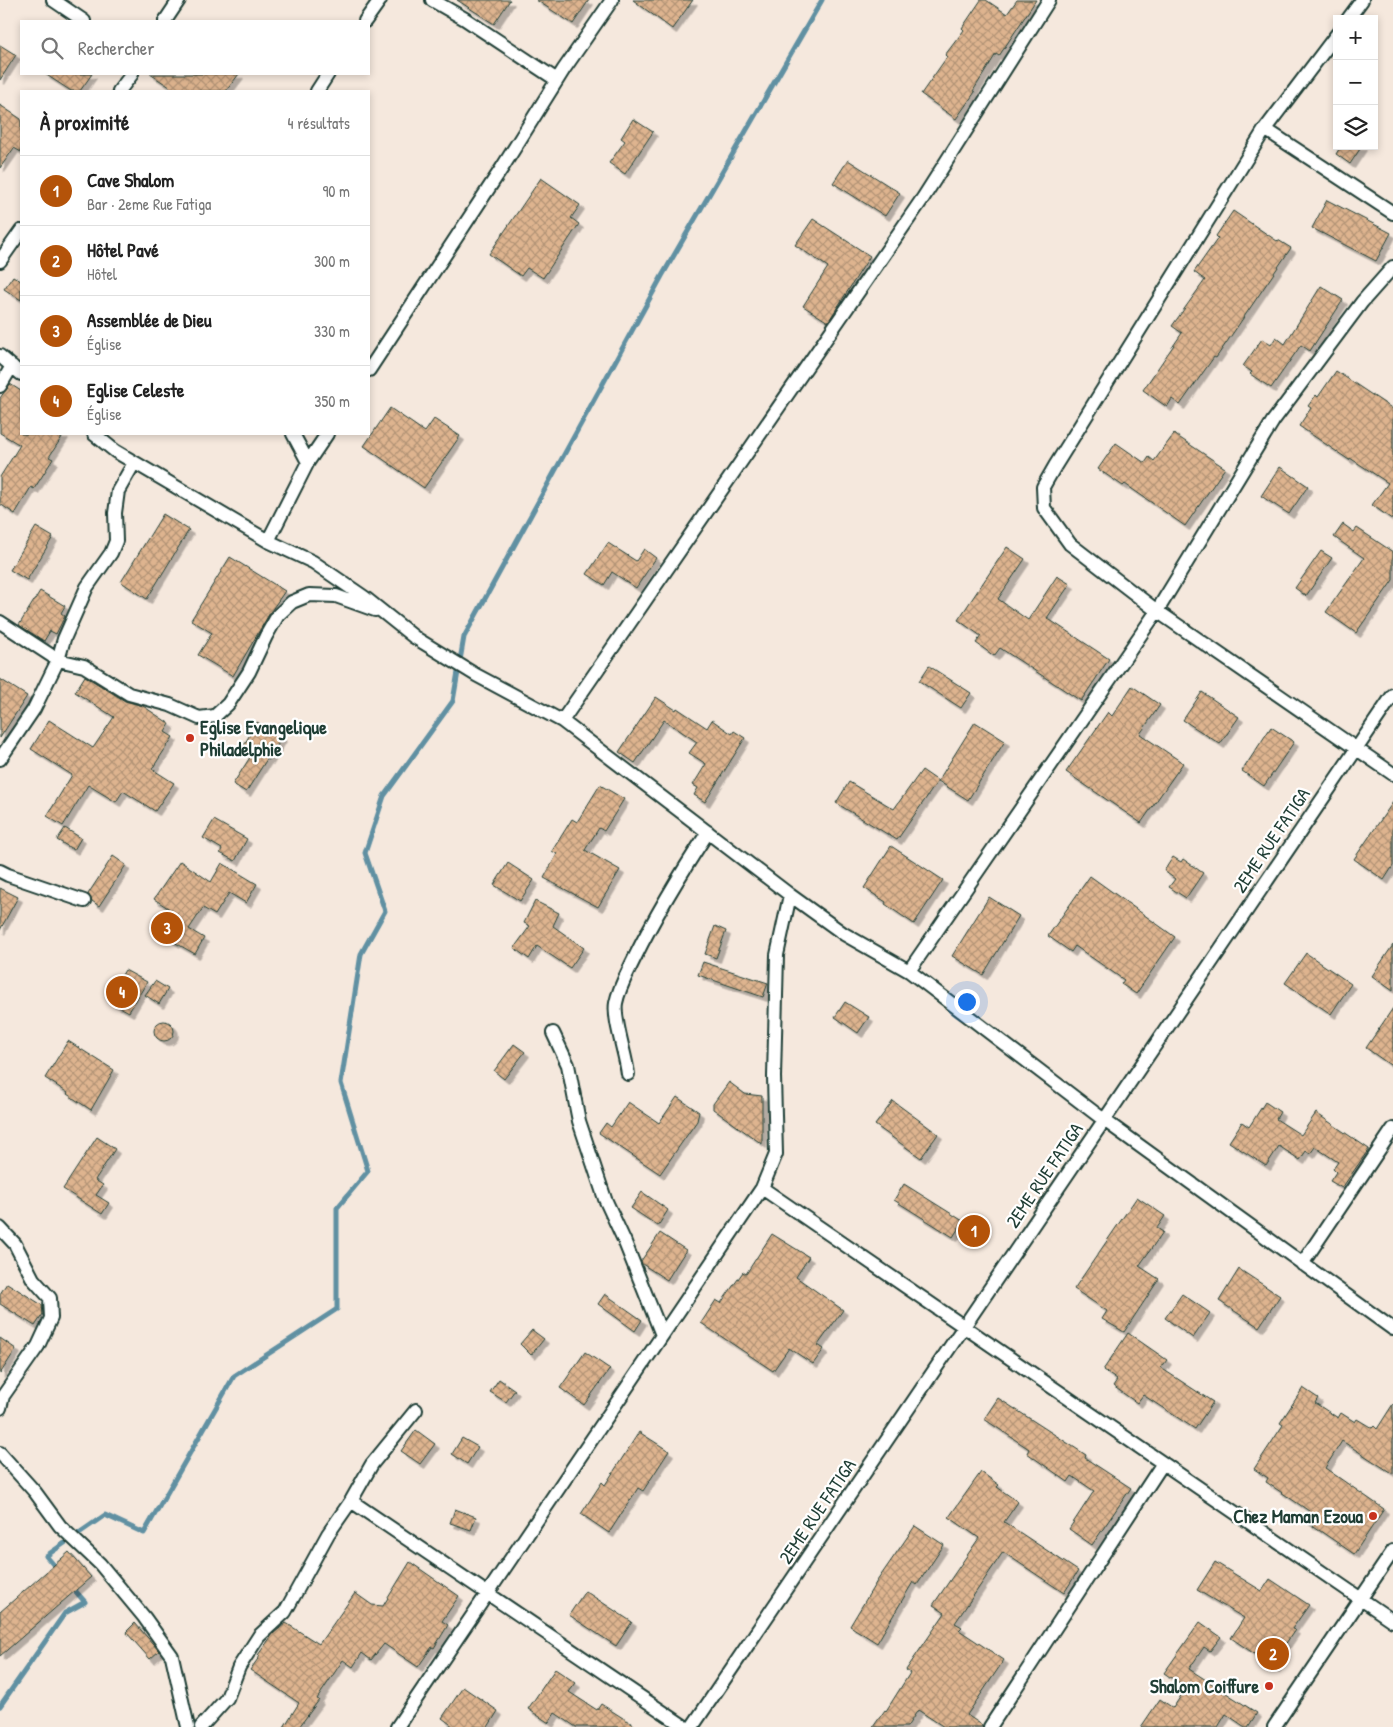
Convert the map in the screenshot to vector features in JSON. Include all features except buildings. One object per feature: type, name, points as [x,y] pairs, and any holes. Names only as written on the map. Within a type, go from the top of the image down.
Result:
[{"type":"street","points":[[53,0],[83,20]]},
{"type":"street","points":[[166,20],[178,0]]},
{"type":"street","points":[[365,20],[380,0]]},
{"type":"street","points":[[432,0],[465,19],[557,80]]},
{"type":"street","points":[[370,368],[502,168],[557,80],[612,0]]},
{"type":"street","points":[[562,721],[923,198],[1049,0]]},
{"type":"street","points":[[1351,15],[1362,0]]},
{"type":"street","points":[[1333,39],[1265,129],[1044,488],[1044,508],[1070,544],[1157,611],[1393,774]]},
{"type":"street","points":[[120,90],[131,75]]},
{"type":"street","points":[[318,90],[327,75]]},
{"type":"street","points":[[1265,129],[1393,213]]},
{"type":"street","points":[[0,260],[20,231]]},
{"type":"street","points":[[909,971],[1157,611],[1273,421],[1362,302],[1393,267]]},
{"type":"street","points":[[0,356],[17,370],[0,386]]},
{"type":"street","points":[[95,435],[115,451],[268,541],[313,562],[364,597],[414,637],[476,675],[562,721],[790,895],[844,934],[909,971],[1104,1120],[1393,1329]]},
{"type":"street","points":[[294,435],[308,462]]},
{"type":"street","points":[[268,541],[308,462],[326,435]]},
{"type":"street","points":[[0,759],[34,709],[58,660],[64,639],[88,587],[111,553],[116,541],[115,513],[118,491],[134,462]]},
{"type":"street","points":[[0,622],[58,660],[84,666],[129,694],[170,706],[200,718],[215,716],[228,704],[249,672],[278,615],[292,602],[309,595],[336,596],[390,617]]},
{"type":"street","name":"2EME RUE FATIGA","points":[[692,1727],[1393,695]]},
{"type":"street","points":[[628,1074],[616,1017],[616,1004],[624,978],[650,927],[708,832]]},
{"type":"street","points":[[0,870],[8,875],[84,901]]},
{"type":"street","points":[[397,1727],[762,1188],[776,1154],[774,1078],[777,955],[790,895]]},
{"type":"street","points":[[553,1033],[568,1065],[579,1121],[605,1199],[624,1240],[662,1335]]},
{"type":"street","points":[[1302,1264],[1393,1129]]},
{"type":"street","points":[[762,1188],[1393,1621]]},
{"type":"street","points":[[0,1228],[15,1244],[33,1279],[50,1298],[51,1318],[38,1346],[4,1396],[0,1408]]},
{"type":"street","points":[[201,1727],[227,1698],[239,1667],[259,1636],[285,1612],[328,1534],[351,1501],[372,1464],[416,1410]]},
{"type":"street","points":[[0,1453],[35,1492],[60,1526],[100,1564],[144,1617],[172,1656],[188,1727]]},
{"type":"street","points":[[990,1727],[1164,1463]]},
{"type":"street","points":[[351,1501],[685,1727]]},
{"type":"street","points":[[1274,1727],[1393,1551]]},
{"type":"waterway","points":[[58,1570],[46,1556],[105,1515],[144,1533],[234,1376],[337,1309],[337,1208],[368,1171],[341,1083],[361,954],[385,911],[365,853],[384,796],[453,701],[464,637],[662,276],[822,0]]},
{"type":"waterway","points":[[0,1706],[65,1613],[85,1602],[71,1586]]},
{"type":"place","name":"Eglise Evangelique Philadelphie","points":[[190,738]]},
{"type":"place","name":"Assemblée de Dieu","points":[[167,928]]},
{"type":"place","name":"Eglise Celeste","points":[[122,992]]},
{"type":"place","name":"Cave Shalom","points":[[974,1231]]},
{"type":"place","name":"Chez Maman Ezoua","points":[[1373,1516]]},
{"type":"place","name":"Hôtel Pavé","points":[[1273,1654]]},
{"type":"place","name":"Shalom Coiffure","points":[[1269,1686]]}]
